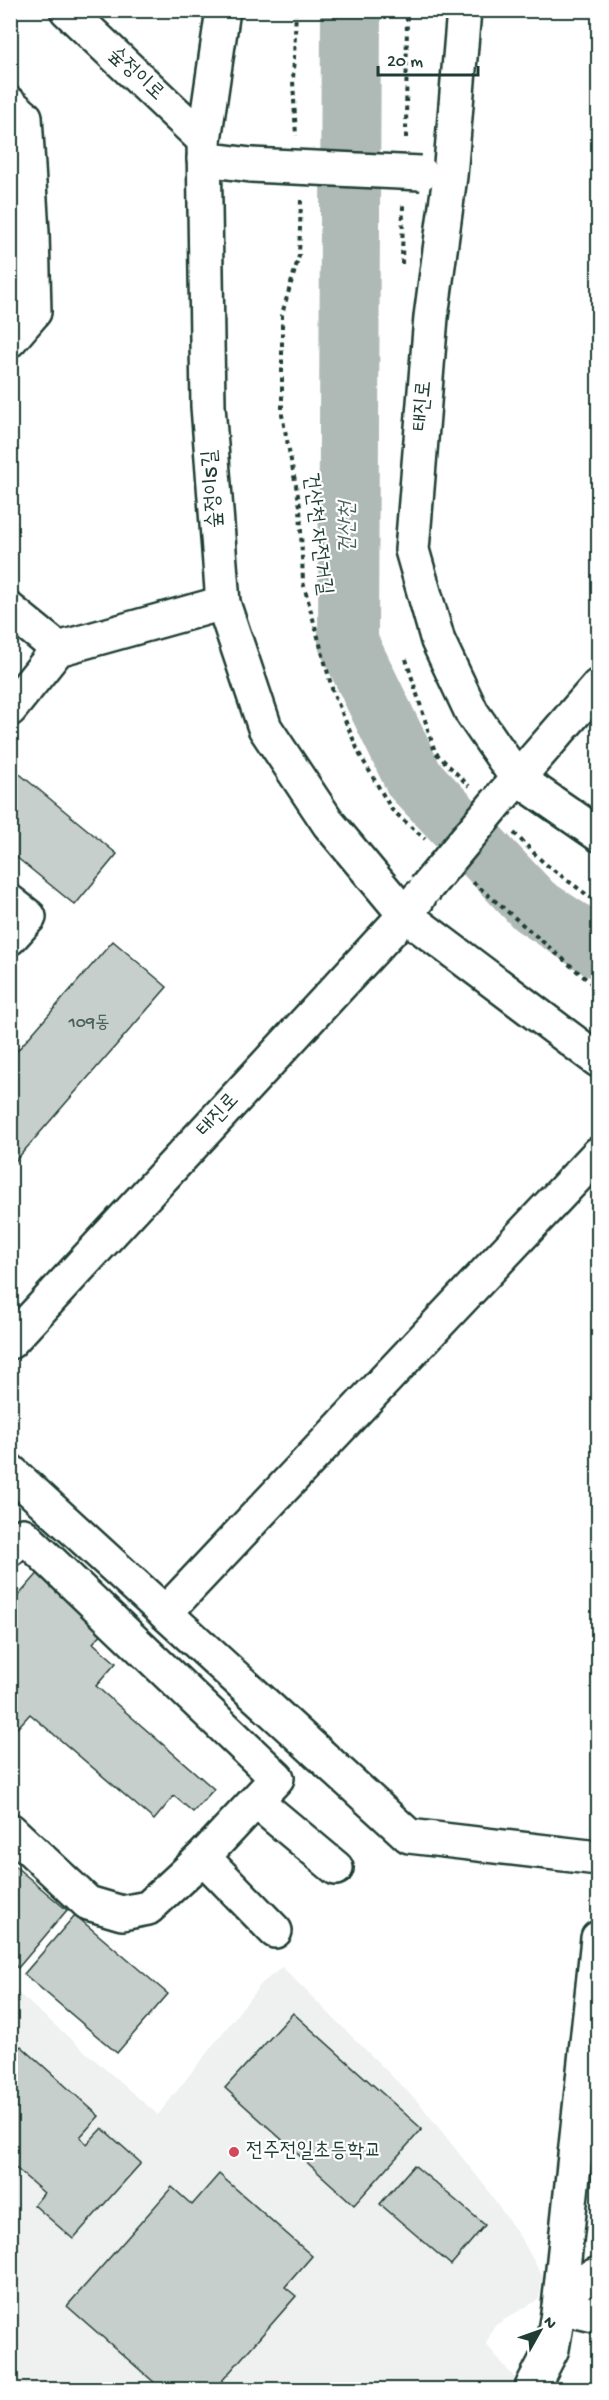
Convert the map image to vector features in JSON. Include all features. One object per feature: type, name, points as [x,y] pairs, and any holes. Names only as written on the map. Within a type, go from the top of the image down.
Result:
[{"type":"street","name":"숲정이로","points":[[67,10],[204,149]]},
{"type":"street","name":"숲정이5길","points":[[223,10],[204,149],[207,406],[223,603],[266,728],[329,824],[405,915],[598,1060]]},
{"type":"street","name":"태진로","points":[[464,10],[436,174],[431,317],[412,550],[438,641],[507,789],[598,834]]},
{"type":"street","points":[[10,104],[25,117],[34,312],[10,340]]},
{"type":"street","points":[[204,149],[251,165],[436,174]]},
{"type":"street","points":[[10,709],[58,650],[223,603]]},
{"type":"street","points":[[10,610],[58,650]]},
{"type":"street","points":[[507,789],[598,686]]},
{"type":"street","name":"태진로","points":[[10,1342],[405,915],[507,789]]},
{"type":"street","points":[[10,902],[29,916],[10,938]]},
{"type":"street","points":[[165,1613],[598,1154]]},
{"type":"street","points":[[10,1471],[409,1836],[598,1858]]},
{"type":"street","points":[[10,1549],[23,1535],[277,1778],[202,1857],[148,1908],[122,1913],[88,1903],[10,1830]]},
{"type":"street","points":[[256,1801],[336,1868]]},
{"type":"street","points":[[202,1857],[275,1931]]},
{"type":"street","points":[[535,2390],[533,2385],[552,2349],[560,2299],[593,2060],[598,1938]]},
{"type":"street","points":[[560,2299],[598,2274]]},
{"type":"street","points":[[560,2299],[598,2316]]},
{"type":"path","points":[[296,10],[293,81],[297,147]]},
{"type":"path","name":"건산천 자전거길","points":[[300,191],[299,256],[282,314],[282,415],[300,506],[303,582],[333,692],[360,755],[392,810],[427,841]]},
{"type":"path","points":[[470,879],[598,989]]},
{"type":"shaded area","name":"전주전일초등학교","points":[[282,1967],[420,2104],[487,2189],[524,2243],[542,2276],[539,2299],[494,2326],[486,2344],[524,2389],[11,2389],[10,1986],[158,2115],[261,1984]]},
{"type":"building","points":[[10,253],[23,264],[10,279]]},
{"type":"building","points":[[10,766],[117,854],[75,905],[10,852]]},
{"type":"building","points":[[113,941],[167,987],[10,1167],[10,1059]]},
{"type":"building","points":[[41,1570],[106,1629],[93,1643],[116,1663],[96,1686],[214,1789],[193,1812],[174,1796],[154,1820],[30,1714],[10,1736],[10,1605]]},
{"type":"building","points":[[10,1862],[67,1910],[18,1968],[10,1961]]},
{"type":"building","points":[[75,1915],[168,1994],[117,2053],[24,1974]]},
{"type":"building","points":[[293,2013],[422,2129],[354,2205],[225,2088]]},
{"type":"building","points":[[21,2046],[99,2116],[80,2137],[87,2144],[102,2128],[141,2163],[73,2239],[34,2205],[44,2193],[10,2163],[10,2057]]},
{"type":"building","points":[[414,2165],[485,2225],[451,2265],[380,2204]]},
{"type":"building","points":[[219,2174],[312,2256],[285,2287],[296,2296],[214,2390],[163,2390],[67,2306],[172,2187],[192,2205]]},
{"type":"waterway","name":"건산천","points":[[351,10],[348,642],[414,779],[534,906],[598,948]]},
{"type":"place","name":"전주전일초등학교","points":[[234,2152]]}]
